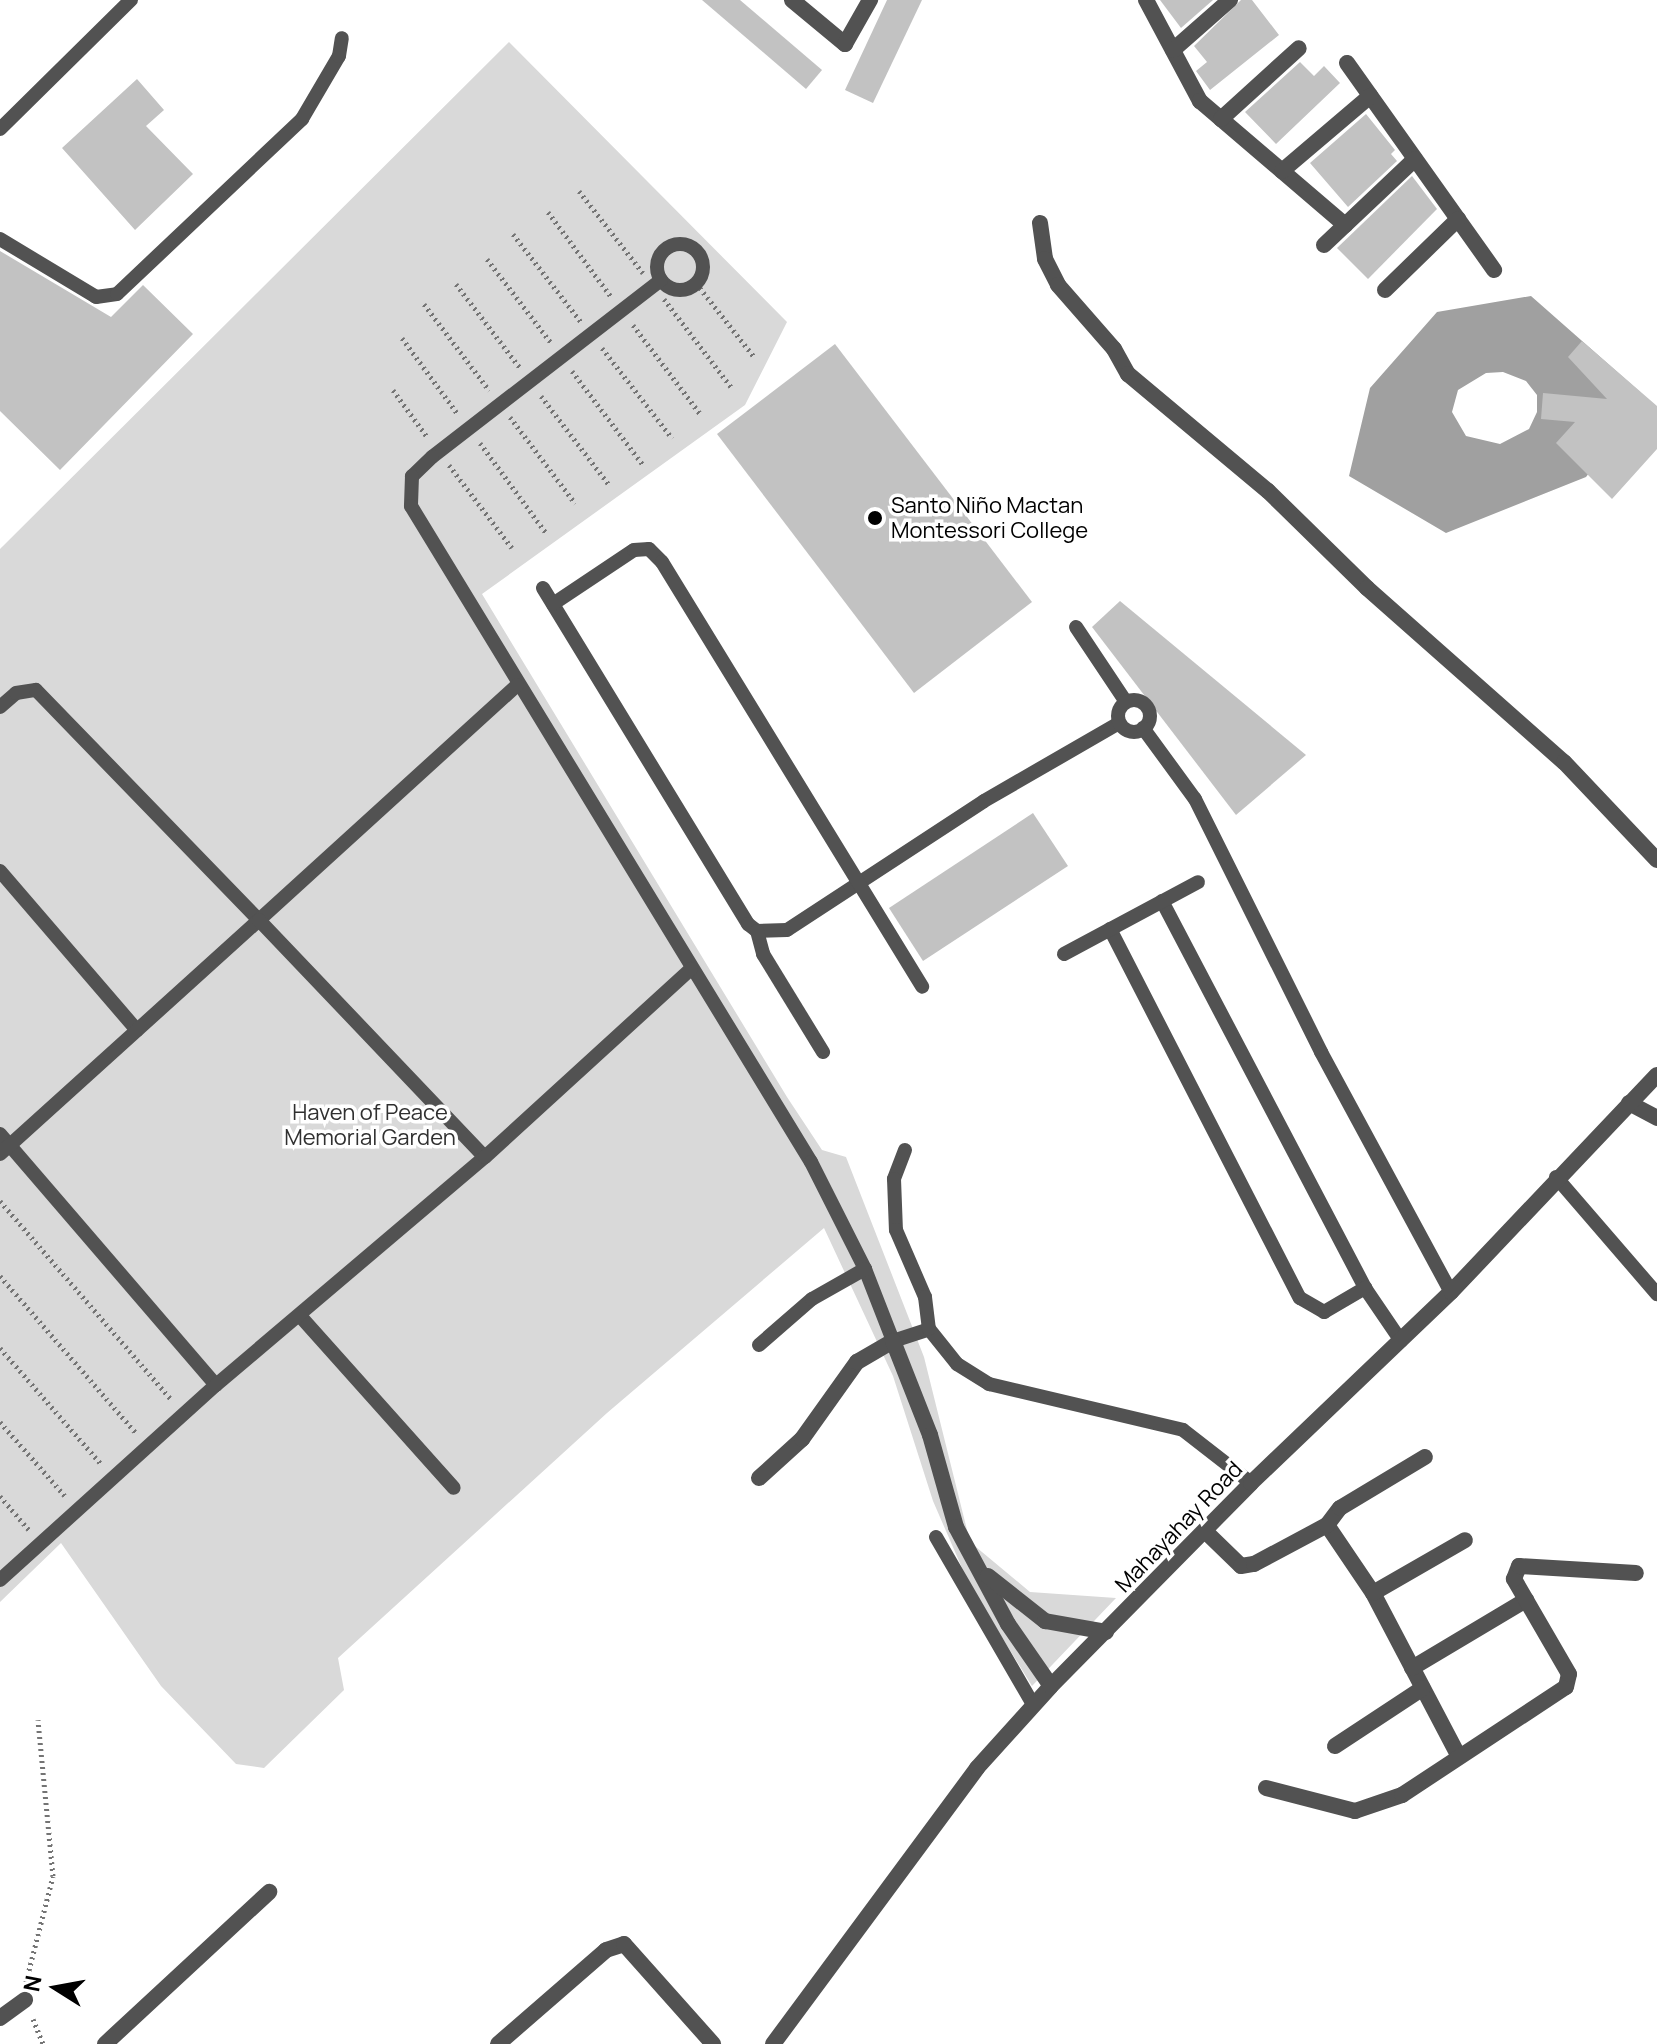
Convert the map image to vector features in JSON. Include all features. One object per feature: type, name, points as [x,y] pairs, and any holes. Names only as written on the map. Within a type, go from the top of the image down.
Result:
[{"type":"street","points":[[792,0],[845,44],[870,0]]},
{"type":"street","points":[[1146,0],[1200,101],[1345,225]]},
{"type":"street","points":[[1173,50],[1230,0]]},
{"type":"street","points":[[1221,119],[1299,48]]},
{"type":"street","points":[[1347,63],[1494,270]]},
{"type":"street","points":[[1282,171],[1370,96]]},
{"type":"street","points":[[1324,245],[1415,159]]},
{"type":"street","points":[[1385,290],[1458,219]]},
{"type":"street","points":[[1040,223],[1045,259],[1058,285],[1114,349],[1128,374],[1268,491],[1367,588],[1541,740],[1657,860]]},
{"type":"street","name":"Mahayahay Road","points":[[773,2044],[977,1768],[1051,1686],[1207,1533],[1251,1483],[1451,1292],[1556,1177],[1657,1075]]},
{"type":"street","points":[[1629,1103],[1657,1118]]},
{"type":"street","points":[[759,1478],[802,1439],[857,1362],[893,1341],[930,1435],[956,1527],[1008,1624],[1051,1686]]},
{"type":"street","points":[[1207,1533],[1247,1566],[1327,1525],[1340,1508],[1425,1457]]},
{"type":"street","points":[[1327,1525],[1373,1593],[1458,1755]]},
{"type":"street","points":[[1373,1593],[1465,1540]]},
{"type":"street","points":[[1266,1788],[1367,1811],[1402,1795],[1458,1755],[1566,1687],[1569,1674],[1514,1579],[1519,1566],[1636,1573]]},
{"type":"street","points":[[981,1569],[1045,1621],[1106,1632]]},
{"type":"street","points":[[1412,1668],[1526,1600]]},
{"type":"street","points":[[1335,1746],[1423,1688]]},
{"type":"street","points":[[105,2044],[269,1892]]},
{"type":"street","points":[[498,2044],[606,1950],[624,1944],[713,2044]]},
{"type":"street","points":[[0,2018],[25,2000]]},
{"type":"lane","points":[[0,129],[131,0]]},
{"type":"lane","points":[[0,239],[96,297],[117,294],[302,119],[339,56],[342,38]]},
{"type":"lane","points":[[675,245],[685,245],[703,265],[696,283],[675,290],[661,280],[660,256],[675,245]]},
{"type":"lane","points":[[661,280],[412,476],[411,506],[517,685],[811,1162],[865,1269],[893,1341],[929,1329]]},
{"type":"lane","points":[[553,604],[634,550],[649,549],[662,562],[861,881],[922,987]]},
{"type":"lane","points":[[543,588],[748,924],[757,931],[763,954],[823,1052]]},
{"type":"lane","points":[[1076,627],[1126,702]]},
{"type":"lane","points":[[216,1385],[3,1144],[137,1030],[517,685]]},
{"type":"lane","points":[[0,707],[16,693],[36,690],[485,1157]]},
{"type":"lane","points":[[1139,700],[1148,709],[1143,728],[1127,730],[1119,723],[1118,713],[1126,702],[1139,700]]},
{"type":"lane","points":[[757,931],[787,930],[861,881],[1119,723]]},
{"type":"lane","points":[[1143,728],[1195,799],[1321,1052],[1451,1292]]},
{"type":"lane","points":[[0,871],[137,1030]]},
{"type":"lane","points":[[1064,954],[1198,882]]},
{"type":"lane","points":[[1162,901],[1365,1288],[1401,1341]]},
{"type":"lane","points":[[1110,929],[1300,1298],[1324,1312],[1365,1288]]},
{"type":"lane","points":[[0,1580],[216,1385],[301,1317],[485,1157],[691,969]]},
{"type":"lane","points":[[905,1150],[894,1179],[896,1230],[925,1297],[929,1329],[957,1364],[989,1384],[1183,1430],[1251,1483]]},
{"type":"lane","points":[[1556,1177],[1657,1294]]},
{"type":"lane","points":[[759,1345],[812,1299],[865,1269]]},
{"type":"lane","points":[[301,1317],[454,1488]]},
{"type":"lane","points":[[936,1537],[1034,1706]]},
{"type":"path","points":[[696,283],[755,358]]},
{"type":"path","points":[[0,1201],[184,1414]]},
{"type":"path","points":[[0,1276],[147,1447]]},
{"type":"path","points":[[0,1348],[113,1478]]},
{"type":"path","points":[[0,1422],[78,1510]]},
{"type":"path","points":[[0,1496],[40,1543]]},
{"type":"path","points":[[38,1720],[53,1876],[25,2000],[43,2044]]},
{"type":"green space","name":"Haven of Peace Memorial Garden","points":[[509,42],[787,322],[745,405],[482,594],[787,1097],[822,1150],[846,1157],[924,1357],[970,1542],[1030,1592],[1116,1598],[1032,1686],[969,1584],[933,1501],[893,1376],[824,1228],[607,1413],[338,1658],[344,1690],[264,1768],[236,1764],[161,1686],[61,1543],[0,1602],[0,549]]},
{"type":"shaded area","points":[[1531,296],[1640,392],[1643,402],[1586,477],[1446,533],[1349,476],[1370,388],[1437,312]],"holes":[[[1503,372],[1526,381],[1537,395],[1537,412],[1529,429],[1500,444],[1466,436],[1452,412],[1458,390],[1486,373]]]},
{"type":"building","points":[[702,0],[740,0],[822,70],[806,89]]},
{"type":"building","points":[[887,0],[922,0],[873,103],[845,90]]},
{"type":"building","points":[[1160,0],[1213,0],[1181,28]]},
{"type":"building","points":[[1241,0],[1252,0],[1279,35],[1210,90],[1196,71],[1207,62],[1194,46]]},
{"type":"building","points":[[1300,62],[1314,76],[1324,66],[1340,83],[1276,144],[1245,112]]},
{"type":"building","points":[[137,79],[164,110],[146,126],[193,174],[135,230],[62,148]]},
{"type":"building","points":[[1366,114],[1395,150],[1391,154],[1397,161],[1348,207],[1310,163]]},
{"type":"building","points":[[1412,176],[1437,209],[1368,279],[1337,248]]},
{"type":"building","points":[[0,251],[111,317],[143,285],[193,334],[60,470],[0,411]]},
{"type":"building","points":[[1582,341],[1657,406],[1657,449],[1612,499],[1556,443],[1575,422],[1541,419],[1543,393],[1607,399],[1568,357]]},
{"type":"building","name":"Santo Niño Mactan Montessori College","points":[[835,344],[1032,602],[914,693],[717,434]]},
{"type":"building","points":[[1120,601],[1306,755],[1236,815],[1092,627]]},
{"type":"building","points":[[1033,813],[1068,866],[923,961],[889,908]]},
{"type":"place","name":"Santo Niño Mactan Montessori College","points":[[875,518]]}]
